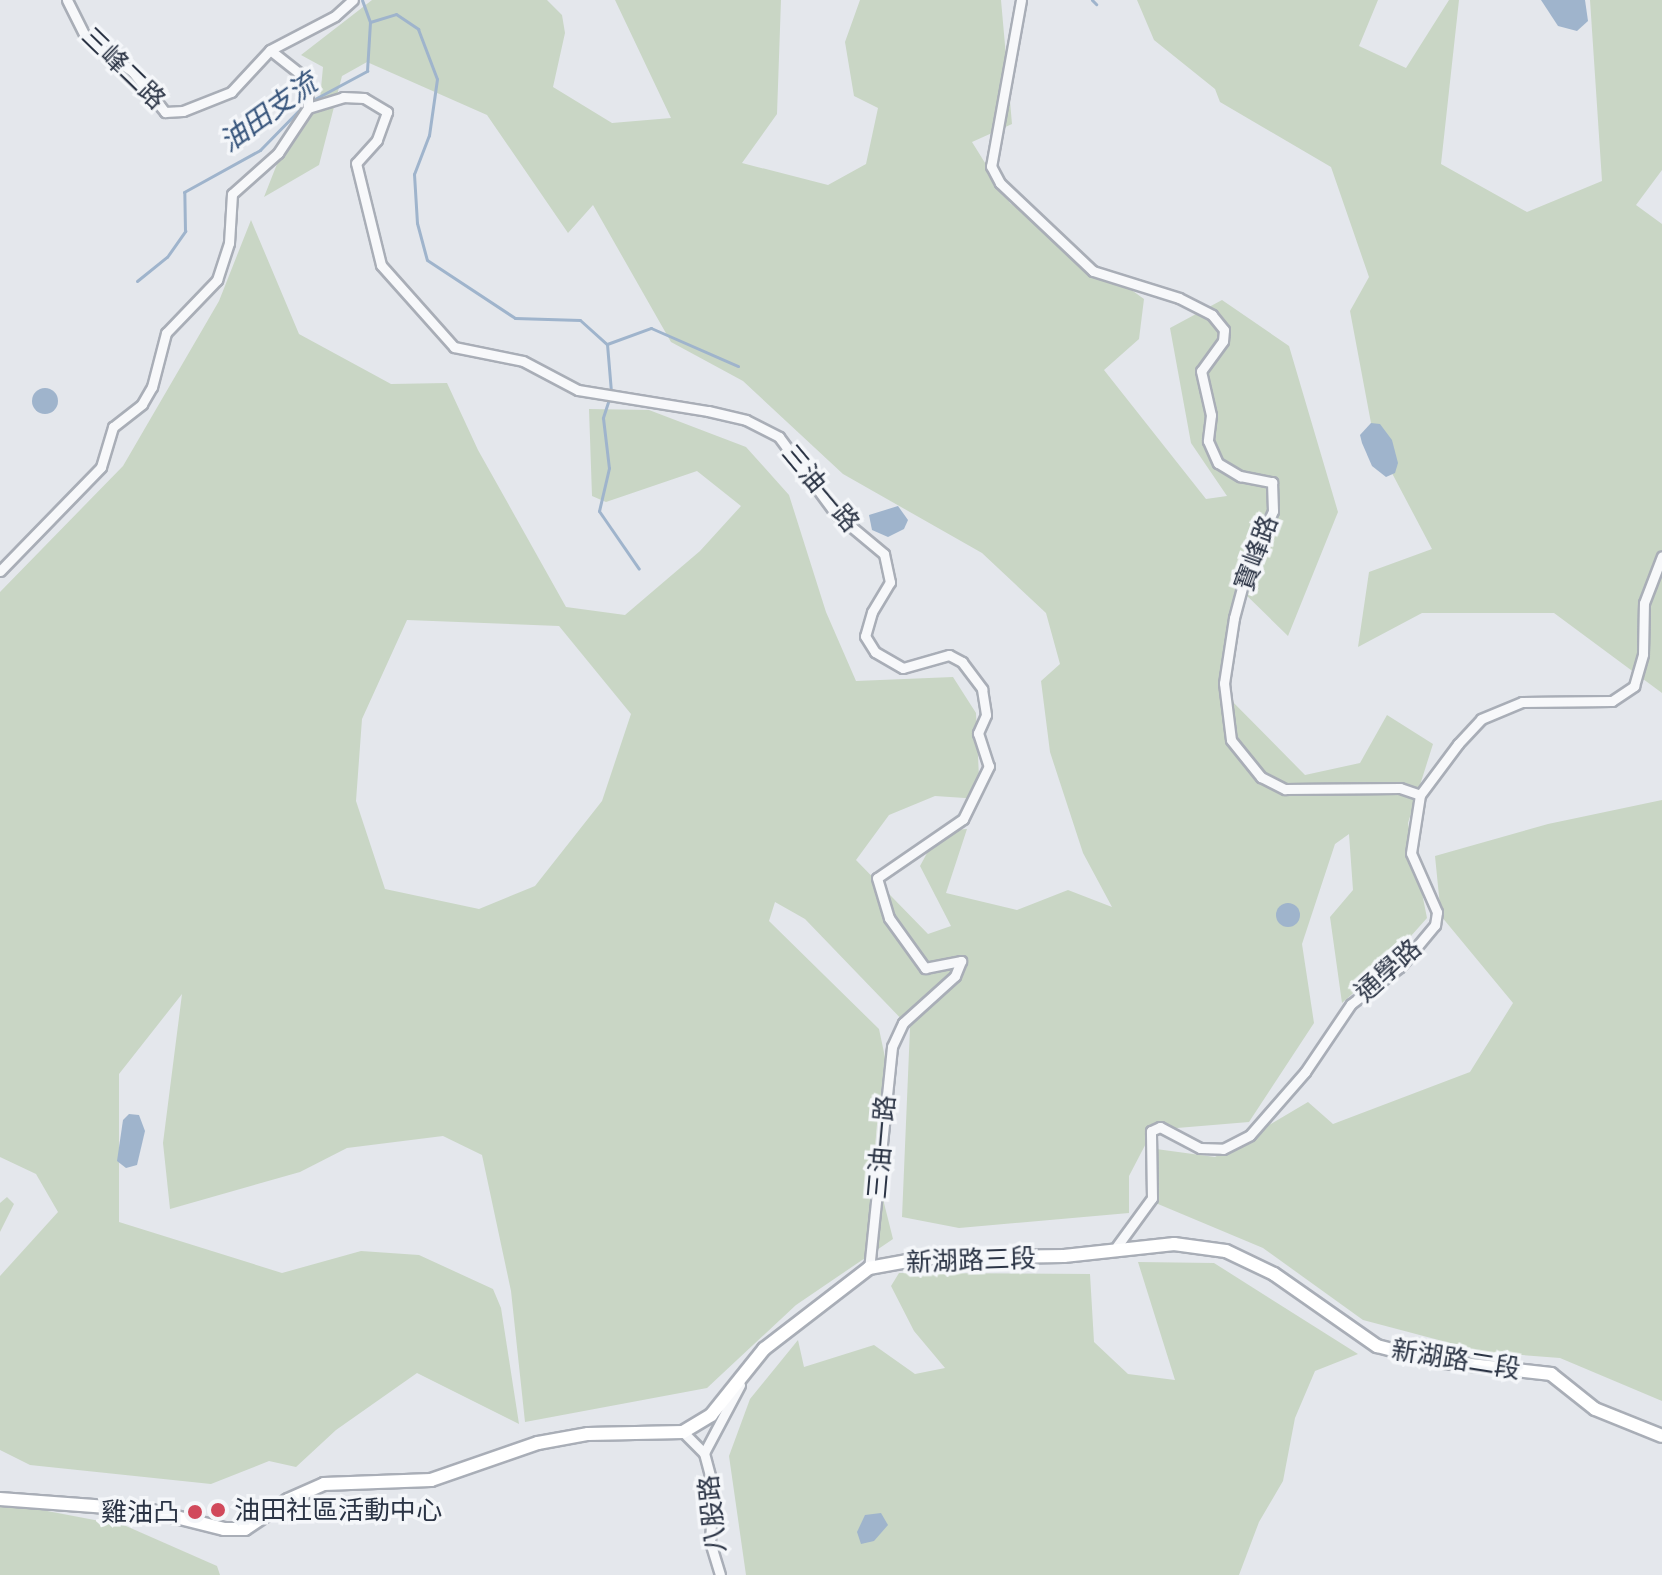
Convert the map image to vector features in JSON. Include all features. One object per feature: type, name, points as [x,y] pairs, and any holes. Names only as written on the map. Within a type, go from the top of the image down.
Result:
[{"type":"street","name":"三峰二路","points":[[67,0],[86,38],[132,71],[165,112],[183,111],[231,92],[270,50]]},
{"type":"street","points":[[0,571],[101,467],[113,427],[142,404],[152,387],[166,333],[210,291],[223,268],[232,194],[278,153],[308,108],[308,80],[270,50],[335,16],[353,0]]},
{"type":"street","name":"寶峰路","points":[[1021,0],[991,166],[1000,183],[1093,271],[1179,298],[1212,315],[1224,330],[1223,341],[1201,371],[1211,415],[1208,441],[1218,463],[1240,476],[1272,482],[1273,511],[1247,569],[1234,618],[1224,683],[1231,740],[1261,777],[1285,789],[1400,788],[1420,795]]},
{"type":"street","name":"三油一路","points":[[308,108],[354,98],[379,103],[387,112],[377,140],[356,163],[381,265],[454,347],[523,361],[578,390],[746,420],[779,437],[835,513],[884,554],[890,582],[872,612],[865,636],[875,652],[903,668],[949,655],[962,662],[982,689],[986,715],[978,733],[989,766],[963,819],[877,878],[889,918],[925,968],[961,961],[955,976],[903,1023],[892,1047],[869,1268]]},
{"type":"street","name":"通學路","points":[[1117,1246],[1152,1198],[1151,1131],[1160,1127],[1200,1148],[1223,1149],[1250,1135],[1305,1072],[1351,1004],[1400,967],[1435,925],[1437,912],[1411,853],[1420,795],[1481,719],[1522,702],[1612,701],[1634,686],[1643,654],[1644,603],[1662,556]]},
{"type":"street","name":"新湖路二段","points":[[1117,1246],[1174,1244],[1226,1251],[1289,1283],[1377,1346],[1435,1361],[1551,1374],[1595,1409],[1662,1436]]},
{"type":"street","name":"新湖路三段","points":[[683,1432],[711,1415],[764,1349],[869,1268],[924,1258],[1086,1254],[1117,1246]]},
{"type":"street","name":"八股路","points":[[704,1453],[751,1364]]},
{"type":"street","points":[[0,1499],[148,1510],[234,1531],[324,1484],[431,1480],[538,1443],[588,1434],[683,1432]]},
{"type":"street","name":"八股路","points":[[683,1432],[704,1453],[713,1487],[710,1542],[720,1575]]},
{"type":"green space","points":[[372,0],[547,0],[562,15],[565,33],[553,87],[612,123],[671,118],[615,0],[781,0],[777,114],[742,163],[828,185],[866,164],[878,108],[854,96],[845,42],[860,0],[1001,0],[1012,124],[972,142],[1010,203],[1144,299],[1139,339],[1104,370],[1206,499],[1227,496],[1191,443],[1170,328],[1222,300],[1289,346],[1338,512],[1288,636],[1240,589],[1222,691],[1305,775],[1360,763],[1387,715],[1433,744],[1408,823],[1427,918],[1386,964],[1342,1003],[1330,917],[1353,890],[1349,834],[1335,844],[1302,944],[1314,1023],[1249,1122],[1153,1130],[1129,1176],[1129,1213],[959,1228],[902,1217],[910,1028],[805,919],[775,902],[769,921],[879,1029],[892,1090],[884,1203],[893,1239],[796,1305],[707,1388],[525,1422],[511,1291],[482,1155],[443,1136],[347,1148],[300,1172],[170,1209],[163,1143],[182,994],[119,1074],[119,1222],[282,1273],[361,1251],[419,1255],[493,1289],[501,1308],[519,1424],[417,1373],[336,1430],[296,1467],[269,1461],[211,1484],[30,1465],[0,1450],[0,1276],[58,1212],[36,1174],[0,1157],[0,592],[123,466],[219,301],[251,220],[299,334],[391,384],[447,383],[478,450],[566,607],[625,615],[700,551],[741,506],[697,471],[606,502],[592,496],[589,409],[649,410],[746,447],[789,495],[826,612],[856,681],[953,677],[976,713],[980,799],[935,796],[889,815],[856,860],[928,934],[951,926],[920,866],[939,831],[967,829],[946,893],[1017,910],[1068,890],[1112,907],[1083,853],[1050,752],[1041,681],[1060,664],[1046,613],[982,553],[843,474],[743,381],[671,342],[593,205],[568,233],[487,115],[367,62],[342,76],[319,165],[264,197],[277,164],[320,99],[323,67],[301,55]],"holes":[[[407,620],[559,626],[631,714],[602,801],[535,886],[479,909],[385,889],[356,801],[362,719]]]},
{"type":"green space","points":[[1137,0],[1378,0],[1359,46],[1406,68],[1449,0],[1459,0],[1441,164],[1527,212],[1602,181],[1590,0],[1662,0],[1662,170],[1636,205],[1662,224],[1662,693],[1554,613],[1422,613],[1358,647],[1369,572],[1432,549],[1374,439],[1350,311],[1369,277],[1331,167],[1220,102],[1215,89],[1154,40]]},
{"type":"green space","points":[[1662,800],[1662,1401],[1560,1358],[1484,1352],[1363,1320],[1263,1248],[1158,1204],[1156,1149],[1215,1157],[1308,1102],[1333,1124],[1470,1072],[1513,1003],[1441,916],[1435,856],[1548,824]]},
{"type":"green space","points":[[7,1197],[14,1204],[0,1232],[0,1203]]},
{"type":"green space","points":[[1138,1262],[1214,1263],[1358,1354],[1315,1371],[1295,1418],[1283,1481],[1259,1522],[1239,1575],[746,1575],[729,1456],[750,1399],[798,1340],[804,1367],[874,1345],[915,1374],[945,1368],[914,1331],[891,1286],[899,1273],[1090,1274],[1094,1342],[1128,1374],[1175,1380]]},
{"type":"green space","points":[[0,1502],[126,1526],[217,1566],[220,1575],[0,1575]]},
{"type":"water","points":[[1541,0],[1585,0],[1588,21],[1577,31],[1558,26]]},
{"type":"water","points":[[45,388],[54,392],[58,401],[54,410],[45,414],[36,410],[32,401],[36,392]]},
{"type":"water","points":[[1371,423],[1380,424],[1392,440],[1398,463],[1395,473],[1386,477],[1372,466],[1362,443],[1360,435]]},
{"type":"water","points":[[898,506],[908,520],[904,529],[888,537],[872,530],[869,515]]},
{"type":"water","points":[[1288,903],[1296,907],[1300,915],[1296,923],[1288,927],[1280,923],[1276,915],[1280,907]]},
{"type":"water","points":[[129,1114],[139,1115],[145,1131],[137,1165],[126,1168],[117,1161],[123,1120]]},
{"type":"water","points":[[881,1513],[888,1525],[874,1541],[861,1544],[857,1532],[865,1515]]},
{"type":"waterway","name":"油田支流","points":[[311,101],[367,71],[370,22],[362,0]]},
{"type":"waterway","points":[[1092,0],[1096,4]]},
{"type":"waterway","points":[[370,22],[396,14],[418,29],[437,79],[429,135],[414,174],[417,223],[427,260],[515,318],[580,320],[607,344],[611,392]]},
{"type":"waterway","name":"油田支流","points":[[137,281],[167,257],[185,231],[184,192],[260,150],[305,104]]},
{"type":"waterway","points":[[607,344],[651,328],[738,366]]},
{"type":"waterway","points":[[609,399],[603,418],[609,468],[599,511],[639,569]]},
{"type":"place","name":"油田社區活動中心","points":[[218,1510]]},
{"type":"place","name":"雞油凸","points":[[195,1512]]}]
